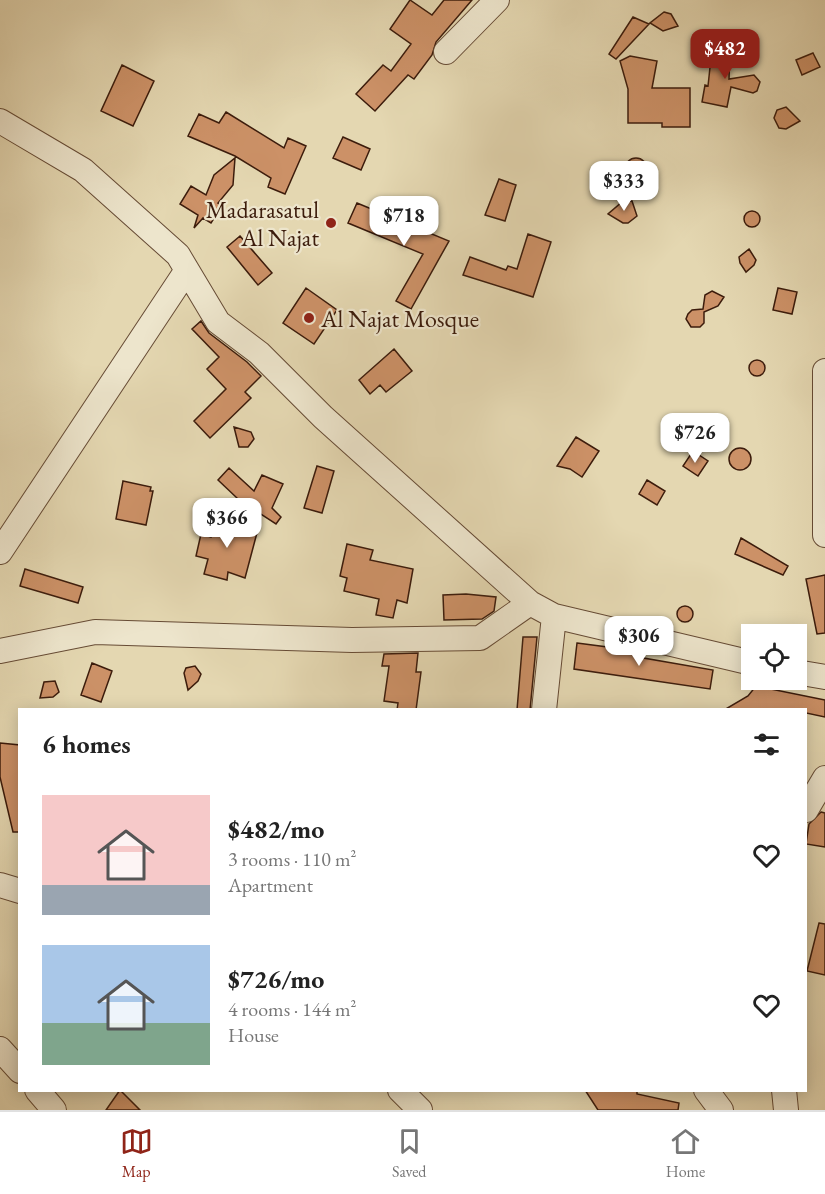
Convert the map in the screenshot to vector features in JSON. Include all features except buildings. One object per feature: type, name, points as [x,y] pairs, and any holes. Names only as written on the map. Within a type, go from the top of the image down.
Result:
[{"type":"street","points":[[446,52],[497,0]]},
{"type":"street","points":[[0,121],[83,170],[178,255],[218,322],[259,352],[323,417],[530,603],[554,616],[741,660]]},
{"type":"street","points":[[0,552],[187,270]]},
{"type":"street","points":[[825,371],[825,535]]},
{"type":"street","points":[[0,651],[95,632],[352,640],[480,638],[530,603]]},
{"type":"street","points":[[544,708],[554,616]]},
{"type":"street","points":[[807,674],[825,677]]},
{"type":"street","points":[[807,808],[825,778]]},
{"type":"street","points":[[0,885],[18,890]]},
{"type":"street","points":[[0,1048],[18,1069]]},
{"type":"street","points":[[39,1092],[54,1110]]},
{"type":"street","points":[[402,1092],[420,1110]]},
{"type":"street","points":[[708,1092],[721,1110]]},
{"type":"street","points":[[784,1092],[786,1110]]},
{"type":"place","name":"Madarasatul Al Najat","points":[[331,223]]},
{"type":"place","name":"Al Najat Mosque","points":[[309,318]]}]
